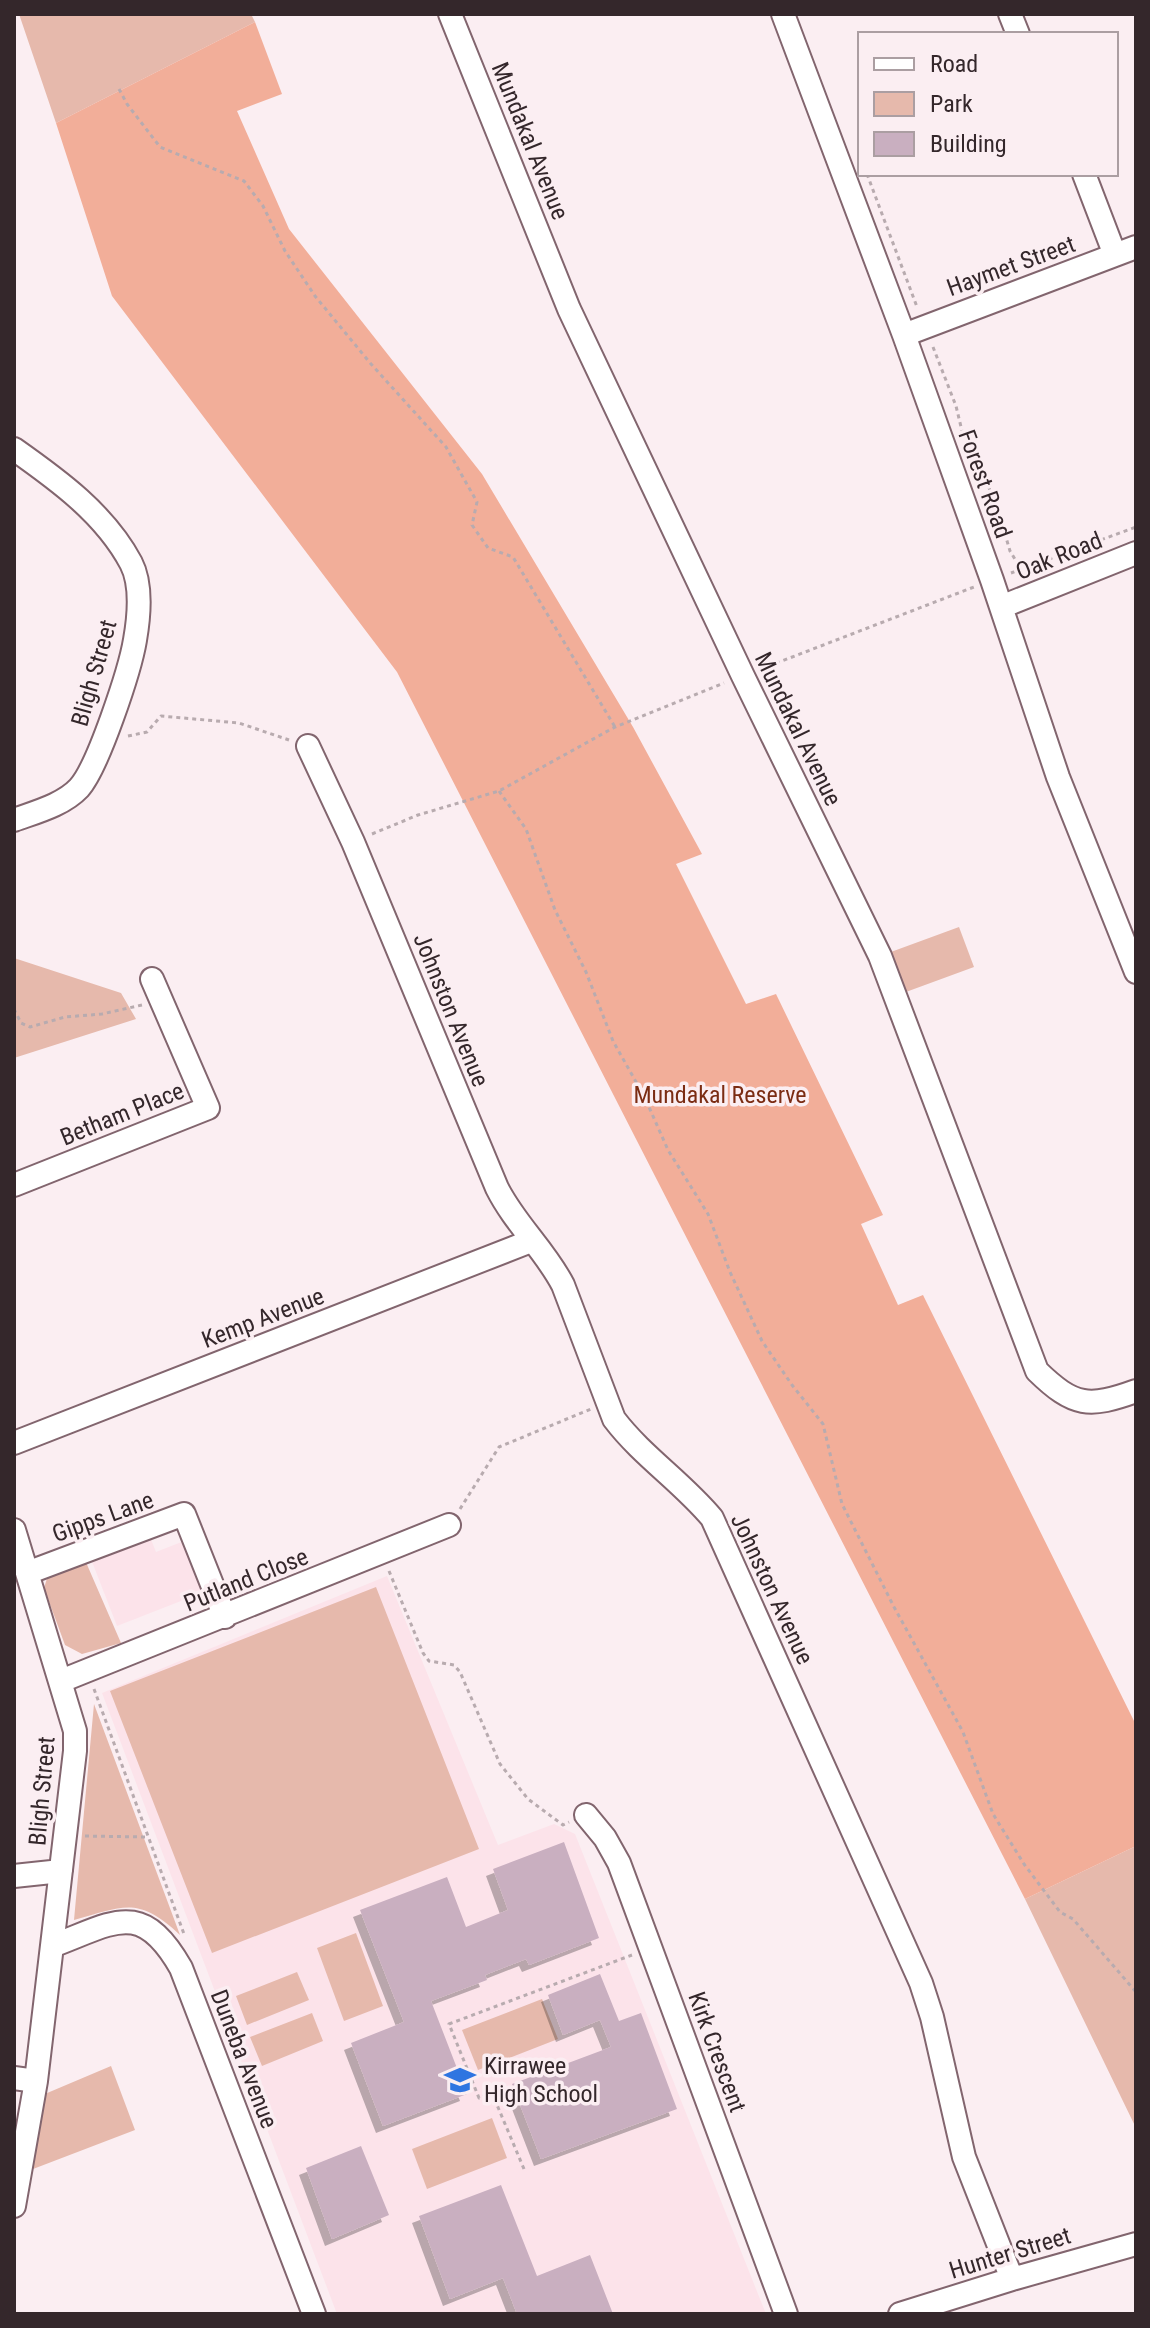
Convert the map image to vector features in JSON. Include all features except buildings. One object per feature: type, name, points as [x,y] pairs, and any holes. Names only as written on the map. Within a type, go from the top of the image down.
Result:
[{"type":"street","name":"Mundakal Avenue","points":[[450,14],[569,309],[880,956],[1037,1371],[1059,1392],[1092,1403],[1136,1391]]},
{"type":"street","name":"Forest Road","points":[[783,14],[914,330],[992,580],[1058,777],[1136,972]]},
{"type":"street","points":[[1085,176],[1126,251]]},
{"type":"street","name":"Haymet Street","points":[[914,330],[1126,251]]},
{"type":"street","name":"Bligh Street","points":[[14,449],[88,507],[115,538],[132,565],[138,587],[138,610],[135,641],[90,773],[79,788],[65,799],[14,820]]},
{"type":"street","name":"Oak Road","points":[[1001,607],[1136,553]]},
{"type":"street","name":"Johnston Avenue","points":[[308,746],[353,842],[497,1188],[510,1214],[554,1267],[607,1402],[624,1433],[696,1499],[712,1518],[921,1983],[932,2017],[964,2157],[1012,2279]]},
{"type":"street","name":"Betham Place","points":[[14,1185],[208,1108],[152,979]]},
{"type":"street","name":"Kemp Avenue","points":[[14,1443],[531,1241]]},
{"type":"street","name":"Gipps Lane","points":[[27,1573],[184,1514],[225,1617]]},
{"type":"street","name":"Putland Close","points":[[61,1681],[449,1525]]},
{"type":"street","name":"Bligh Street","points":[[14,1530],[75,1731],[52,1946],[25,2080],[14,2206]]},
{"type":"street","name":"Kirk Crescent","points":[[586,1815],[605,1838],[619,1863],[786,2314]]},
{"type":"street","points":[[14,1876],[61,1871]]},
{"type":"street","name":"Duneba Avenue","points":[[52,1946],[126,1920],[141,1923],[168,1945],[181,1968],[314,2314]]},
{"type":"street","name":"Hunter Street","points":[[900,2314],[1136,2244]]},
{"type":"path","points":[[119,89],[160,147],[244,181],[263,206],[285,251],[315,296],[446,447],[477,502],[472,525],[488,548],[513,557],[615,727]]},
{"type":"path","points":[[868,176],[914,330],[956,406],[970,453],[979,464],[997,507],[1010,551],[1021,569]]},
{"type":"path","points":[[353,842],[418,815],[499,791],[615,727],[1136,527]]},
{"type":"path","points":[[135,736],[147,732],[161,716],[239,723],[308,746]]},
{"type":"path","points":[[499,791],[526,829],[555,910],[586,972],[613,1041],[645,1098],[668,1150],[708,1214],[730,1272],[762,1341],[823,1424],[842,1504],[963,1732],[993,1814],[1024,1864],[1060,1912],[1073,1919],[1136,1992]]},
{"type":"path","points":[[14,1009],[21,1023],[30,1027],[65,1017],[102,1014],[161,1001]]},
{"type":"path","points":[[449,1525],[499,1447],[607,1402]]},
{"type":"path","points":[[381,1553],[423,1653],[429,1661],[454,1665],[460,1672],[500,1764],[528,1799],[563,1825],[586,1815]]},
{"type":"path","points":[[87,1671],[194,1960],[181,1968]]},
{"type":"path","points":[[65,1835],[148,1837]]},
{"type":"path","points":[[524,2169],[492,2093],[479,2098],[449,2024],[635,1954]]},
{"type":"shaded area","points":[[150,1537],[156,1552],[184,1541],[204,1592],[117,1626],[91,1559]]},
{"type":"shaded area","name":"Kirrawee High School","points":[[387,1576],[498,1845],[554,1824],[575,1834],[766,2314],[337,2314],[102,1693]]},
{"type":"green space","points":[[19,14],[251,14],[255,22],[56,123]]},
{"type":"green space","name":"Mundakal Reserve","points":[[255,22],[282,94],[237,111],[289,229],[482,474],[633,727],[702,854],[676,864],[746,1004],[776,994],[883,1215],[861,1224],[898,1305],[923,1295],[1136,1725],[1136,1846],[1025,1899],[397,672],[112,296],[56,123]]},
{"type":"green space","points":[[959,927],[974,967],[895,996],[880,956]]},
{"type":"green space","points":[[14,958],[121,993],[136,1019],[14,1058]]},
{"type":"green space","points":[[85,1560],[121,1643],[82,1654],[65,1645],[44,1588],[49,1572]]},
{"type":"green space","points":[[376,1587],[479,1849],[212,1953],[110,1691]]},
{"type":"green space","points":[[94,1704],[180,1935],[153,1914],[141,1909],[119,1908],[74,1920]]},
{"type":"green space","points":[[1136,1846],[1136,2128],[1025,1899]]},
{"type":"green space","points":[[356,1933],[383,2006],[344,2021],[317,1948]]},
{"type":"green space","points":[[297,1972],[309,2000],[247,2025],[236,1996]]},
{"type":"green space","points":[[542,1999],[558,2039],[478,2070],[462,2030]]},
{"type":"green space","points":[[312,2013],[323,2041],[262,2066],[250,2037]]},
{"type":"green space","points":[[111,2066],[135,2130],[20,2174],[33,2099]]},
{"type":"green space","points":[[492,2118],[507,2158],[427,2189],[412,2149]]},
{"type":"place","name":"Kirrawee High School","points":[[460,2080]]}]
